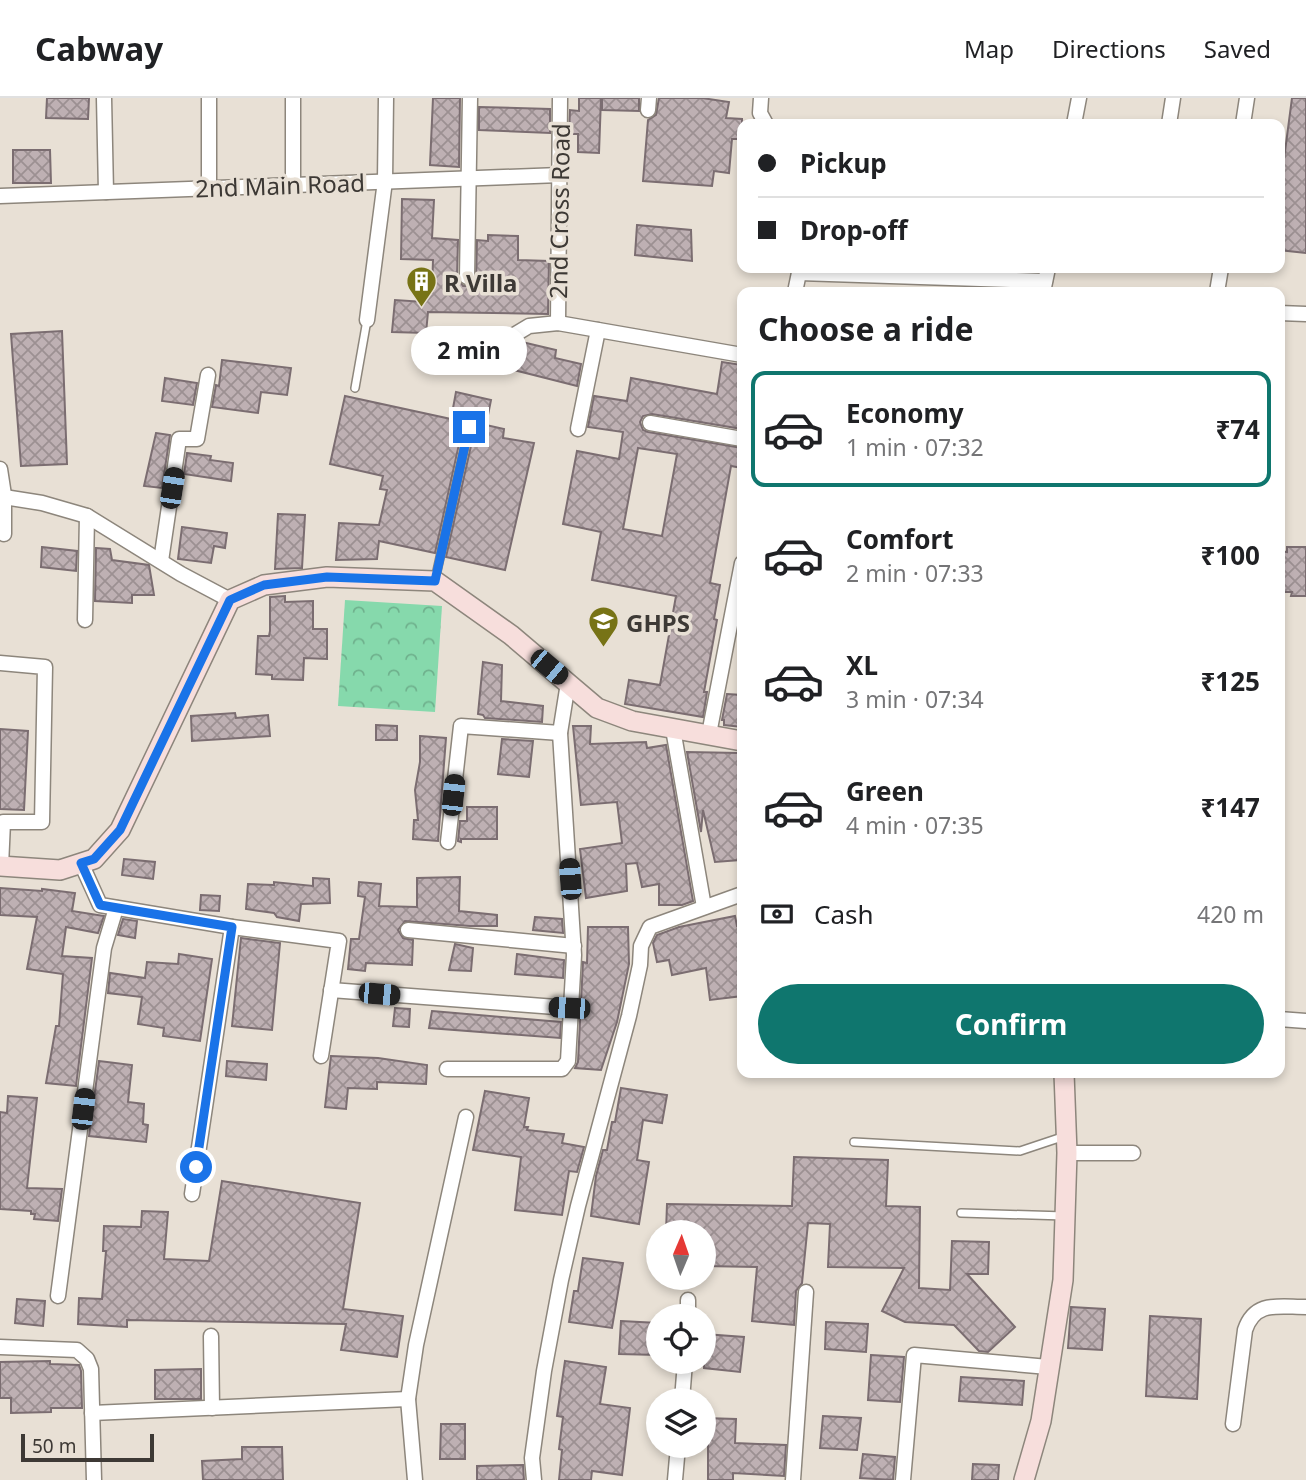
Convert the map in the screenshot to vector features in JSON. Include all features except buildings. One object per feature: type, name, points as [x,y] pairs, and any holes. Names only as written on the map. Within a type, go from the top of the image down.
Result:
[{"type":"street","points":[[104,98],[106,192]]},
{"type":"street","points":[[209,98],[209,188]]},
{"type":"street","points":[[293,98],[293,185]]},
{"type":"street","points":[[367,320],[385,181],[386,98]]},
{"type":"street","points":[[467,277],[470,98]]},
{"type":"street","name":"2nd Cross Road","points":[[558,323],[560,98]]},
{"type":"street","points":[[761,98],[760,113],[763,119]]},
{"type":"street","points":[[1075,119],[1079,98]]},
{"type":"street","points":[[1170,119],[1173,98]]},
{"type":"street","points":[[1244,119],[1247,98]]},
{"type":"street","name":"2nd Main Road","points":[[0,196],[559,175]]},
{"type":"street","points":[[873,273],[1046,280]]},
{"type":"street","points":[[1285,313],[1306,314]]},
{"type":"street","points":[[509,361],[514,335],[529,326],[558,323],[737,354]]},
{"type":"street","points":[[578,429],[598,330]]},
{"type":"street","points":[[161,561],[179,439],[197,439],[208,375]]},
{"type":"street","points":[[650,423],[737,438]]},
{"type":"street","points":[[0,469],[4,497],[4,534]]},
{"type":"street","points":[[4,497],[42,503],[87,516],[230,600]]},
{"type":"street","points":[[85,620],[87,516]]},
{"type":"street","points":[[0,663],[46,667],[42,822],[2,822],[0,866],[60,870],[94,859],[120,830],[230,600],[264,585],[327,577],[435,581],[511,635],[597,708],[615,716],[737,740]]},
{"type":"street","points":[[709,734],[737,589]]},
{"type":"street","points":[[447,1069],[562,1069],[568,1061],[573,946],[560,733],[568,683]]},
{"type":"street","points":[[448,842],[461,726],[560,733]]},
{"type":"street","points":[[673,729],[704,907]]},
{"type":"street","points":[[81,863],[100,905],[338,941],[321,1056]]},
{"type":"street","points":[[534,1480],[532,1458],[544,1371],[561,1280],[629,1016],[640,965],[641,946],[650,927],[737,896]]},
{"type":"street","points":[[58,1296],[104,948],[116,908]]},
{"type":"street","points":[[192,1194],[232,927]]},
{"type":"street","points":[[408,930],[573,946]]},
{"type":"street","points":[[331,990],[569,1008]]},
{"type":"street","points":[[1285,1019],[1306,1021]]},
{"type":"street","points":[[1024,1480],[1041,1421],[1063,1280],[1066,1216],[1064,1078]]},
{"type":"street","points":[[415,1480],[408,1399],[416,1345],[466,1117]]},
{"type":"street","points":[[1066,1144],[1133,1153]]},
{"type":"street","points":[[793,1480],[806,1292]]},
{"type":"street","points":[[1233,1424],[1245,1330],[1250,1317],[1262,1308],[1306,1307]]},
{"type":"street","points":[[211,1336],[212,1408]]},
{"type":"street","points":[[0,1347],[77,1350],[87,1359],[91,1369],[94,1480]]},
{"type":"street","points":[[904,1480],[914,1355],[1048,1367]]},
{"type":"street","points":[[92,1413],[408,1399]]},
{"type":"street","points":[[675,1480],[677,1458]]},
{"type":"lane","points":[[355,388],[367,320]]},
{"type":"lane","points":[[435,581],[469,427]]},
{"type":"lane","points":[[854,1142],[1020,1151],[1066,1144]]},
{"type":"lane","points":[[961,1213],[1066,1216]]},
{"type":"green space","points":[[345,600],[442,606],[435,712],[338,706]]},
{"type":"place","name":"R Villa","points":[[421,309]]},
{"type":"place","name":"GHPS","points":[[603,649]]},
{"type":"route","points":[[196,1167],[232,927],[100,905],[81,863],[94,859],[120,830],[230,600],[264,585],[327,577],[435,581],[469,427]]}]
